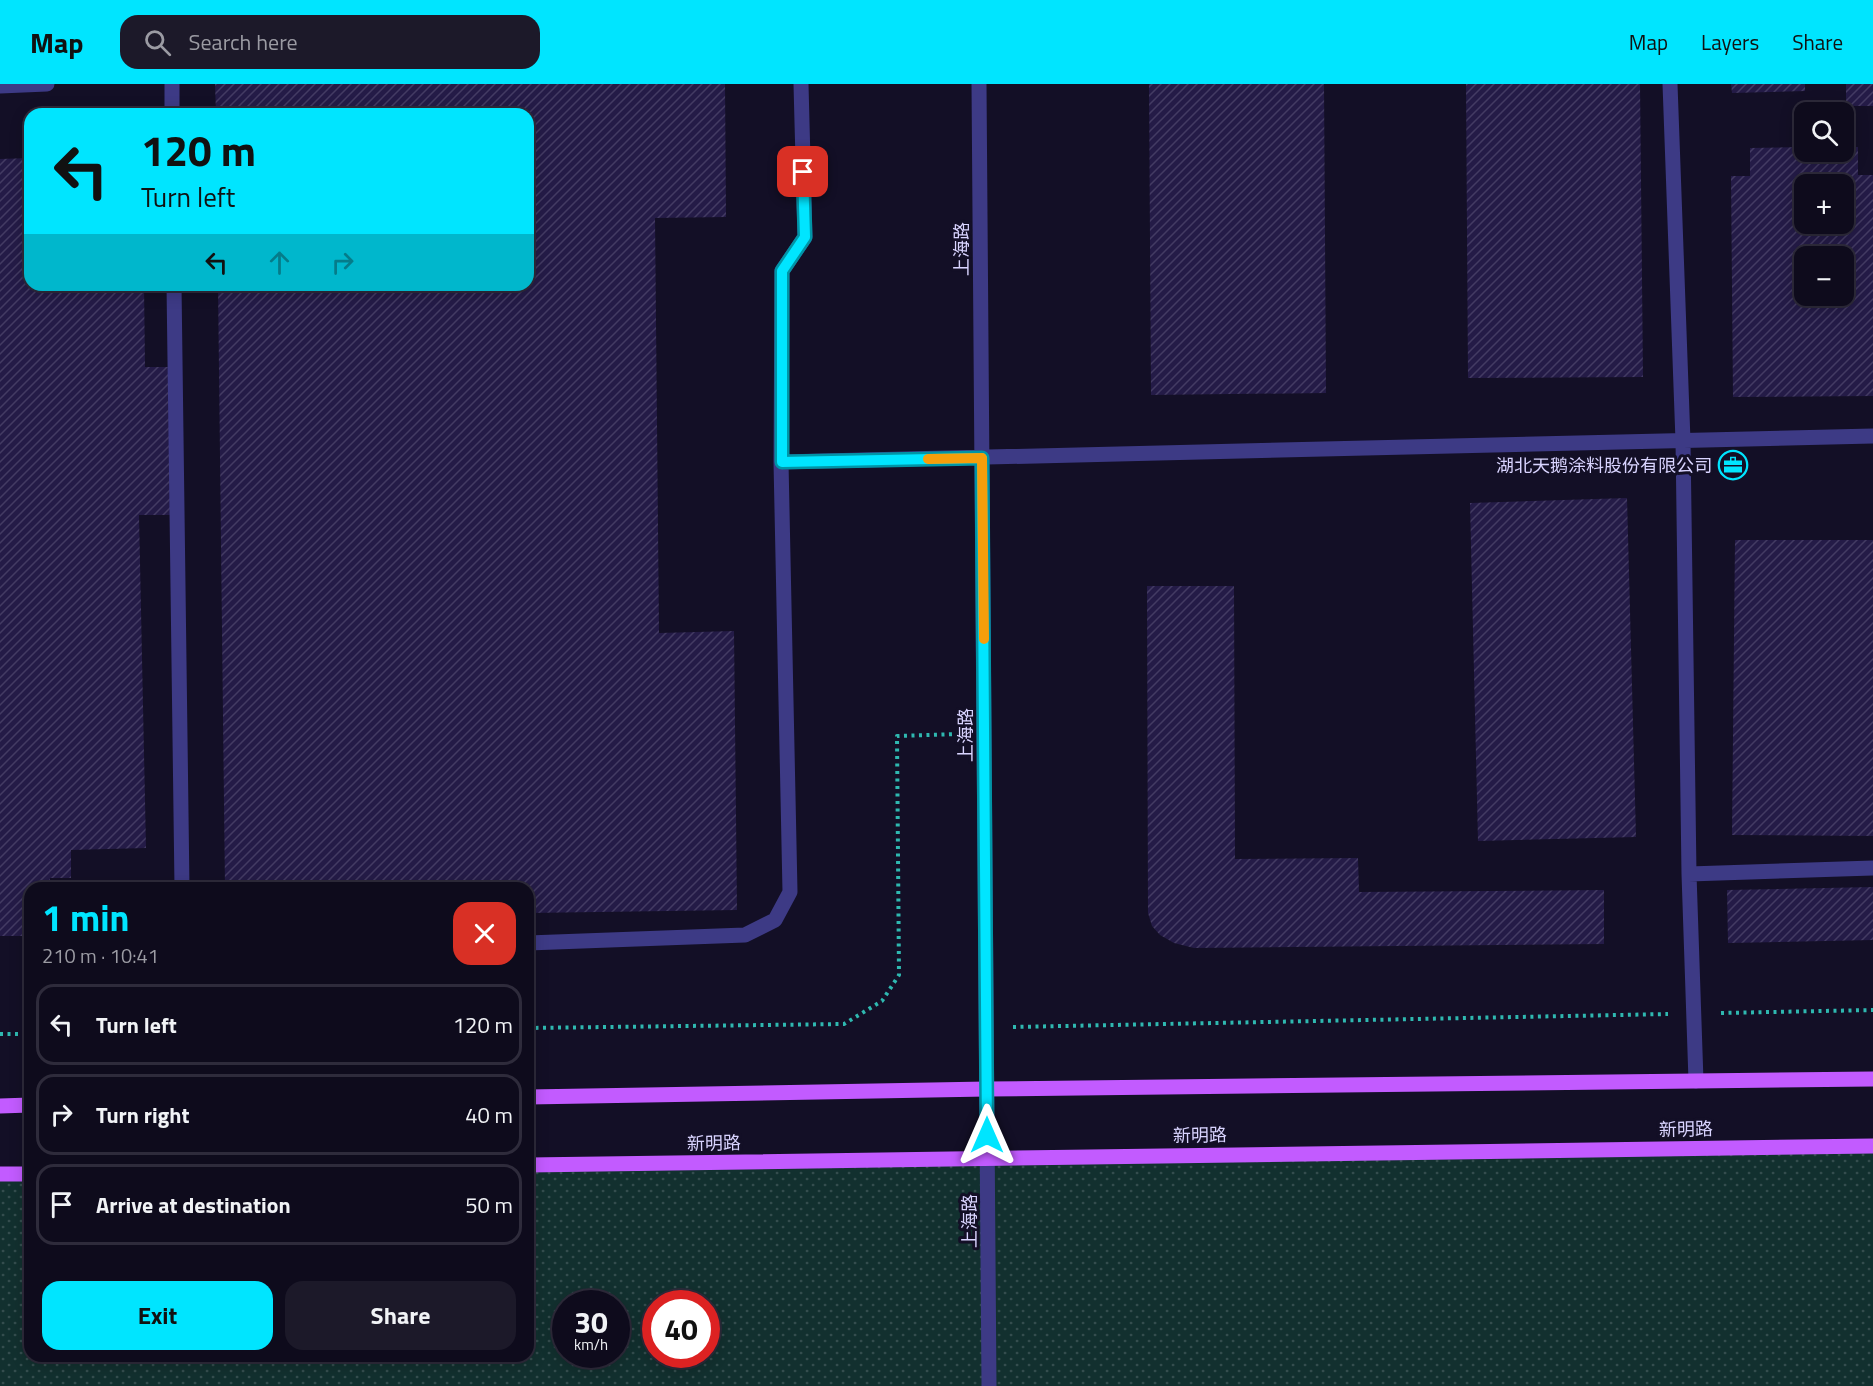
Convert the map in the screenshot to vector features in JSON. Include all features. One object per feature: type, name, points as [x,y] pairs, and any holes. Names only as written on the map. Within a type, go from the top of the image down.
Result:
[{"type":"main road","points":[[534,1097],[987,1089],[1873,1079]]},
{"type":"main road","points":[[0,1106],[24,1105]]},
{"type":"main road","name":"新明路","points":[[534,1166],[1873,1146]]},
{"type":"main road","points":[[0,1174],[24,1174]]},
{"type":"street","points":[[0,87],[47,84]]},
{"type":"street","points":[[172,84],[172,108]]},
{"type":"street","points":[[534,942],[745,935],[775,920],[790,892],[782,462],[782,271],[805,237],[801,84]]},
{"type":"street","name":"上海路","points":[[979,84],[989,1386]]},
{"type":"street","points":[[1670,84],[1683,441],[1689,874],[1695,1081]]},
{"type":"street","points":[[174,291],[183,882]]},
{"type":"street","points":[[782,462],[1873,436]]},
{"type":"street","points":[[1689,874],[1873,868]]},
{"type":"path","points":[[534,1028],[844,1024],[882,1001],[899,975],[897,736],[984,733]]},
{"type":"path","points":[[986,1028],[1873,1010]]},
{"type":"path","points":[[0,1034],[24,1034]]},
{"type":"green space","points":[[1873,1146],[1873,1386],[0,1386],[0,1174],[24,1174],[24,1362],[534,1362],[534,1165]]},
{"type":"building","points":[[215,84],[725,84],[726,217],[655,218],[659,633],[734,631],[737,910],[534,913],[534,882],[225,882],[218,291],[534,291],[534,108],[216,108]]},
{"type":"building","points":[[1149,84],[1324,84],[1326,393],[1151,395]]},
{"type":"building","points":[[1466,84],[1640,84],[1643,377],[1468,378]]},
{"type":"building","points":[[1731,84],[1805,84],[1805,91],[1732,93]]},
{"type":"building","points":[[1846,84],[1873,84],[1873,106],[1854,106],[1854,102],[1846,102]]},
{"type":"building","points":[[1794,147],[1794,162],[1854,162],[1854,147],[1858,147],[1858,175],[1873,175],[1873,396],[1733,397],[1731,176],[1750,176],[1750,148]]},
{"type":"building","points":[[24,158],[24,291],[144,291],[145,367],[168,367],[171,515],[139,515],[146,848],[71,850],[71,878],[50,878],[50,882],[24,882],[24,936],[0,936],[0,159]]},
{"type":"building","points":[[1627,498],[1636,837],[1478,841],[1470,503]]},
{"type":"building","points":[[1735,540],[1873,540],[1873,836],[1732,835]]},
{"type":"building","points":[[1147,586],[1234,586],[1235,859],[1358,858],[1359,892],[1604,890],[1604,944],[1194,948],[1174,943],[1160,935],[1152,926],[1148,913]]},
{"type":"building","points":[[1873,887],[1873,940],[1728,943],[1727,890]]},
{"type":"slow traffic","points":[[928,459],[982,458],[984,639]]},
{"type":"place","name":"湖北天鹅涂料股份有限公司","points":[[1733,465]]},
{"type":"route","points":[[803,172],[805,237],[782,271],[782,462],[982,458],[987,1135]]}]
